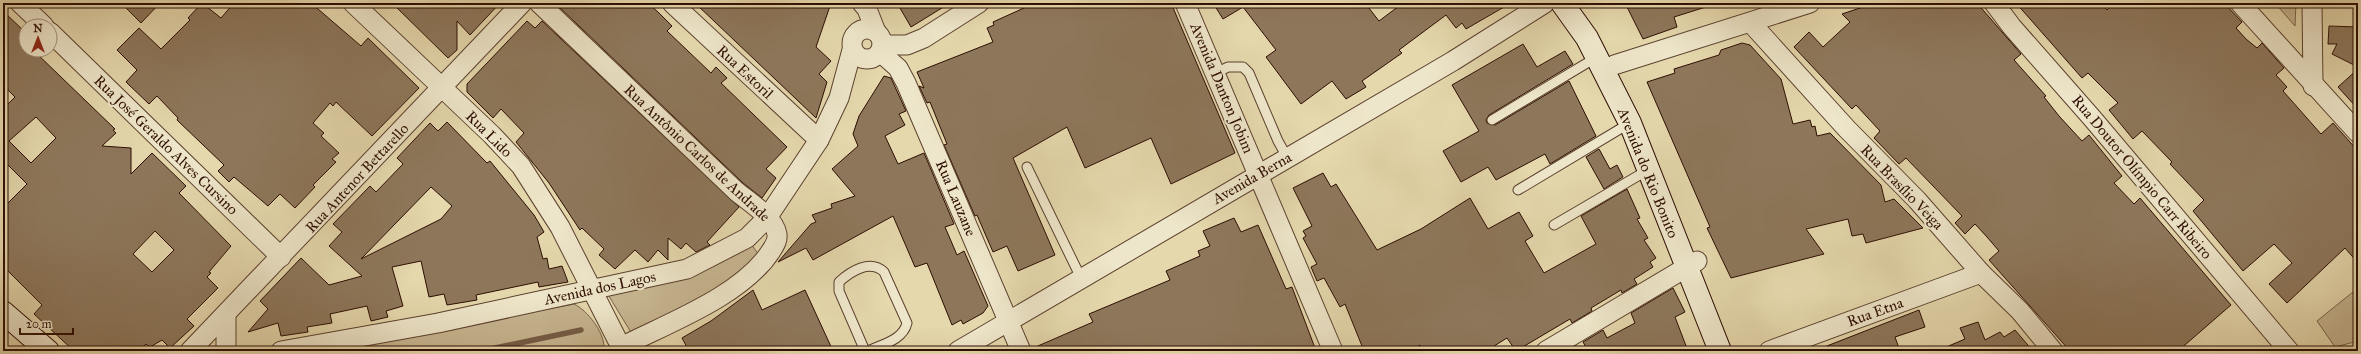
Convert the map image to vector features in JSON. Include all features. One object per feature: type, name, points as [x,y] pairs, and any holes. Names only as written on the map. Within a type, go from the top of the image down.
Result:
[{"type":"main road","name":"Avenida do Rio Bonito","points":[[1562,3],[1605,61],[1642,121],[1720,351]]},
{"type":"main road","name":"Avenida do Rio Bonito","points":[[1579,3],[1605,61],[1648,170],[1733,351]]},
{"type":"main road","points":[[11,319],[32,351]]},
{"type":"main road","points":[[11,319],[48,351]]},
{"type":"street","points":[[20,3],[36,18]]},
{"type":"street","name":"Rua Lido","points":[[353,3],[492,135],[521,166],[560,227],[622,349]]},
{"type":"street","name":"Rua Antenor Bettarello","points":[[190,351],[226,316],[522,3]]},
{"type":"street","name":"Rua Antônio Carlos de Andrade","points":[[539,3],[766,218],[774,226],[778,238],[758,267],[708,304],[622,349]]},
{"type":"street","name":"Rua Estoril","points":[[672,3],[820,140]]},
{"type":"street","points":[[866,5],[870,45],[907,45],[924,38],[978,3]]},
{"type":"street","name":"Avenida Danton Jobim","points":[[1186,3],[1333,351]]},
{"type":"street","name":"Avenida Berna","points":[[958,351],[1287,157],[1453,62],[1545,3]]},
{"type":"street","points":[[1605,61],[1751,23],[1773,9],[1810,3]]},
{"type":"street","name":"Rua Doutor Olímpio Carr Ribeiro","points":[[1994,3],[2012,27],[2097,124],[2289,351]]},
{"type":"street","points":[[2240,3],[2313,86],[2358,133]]},
{"type":"street","points":[[2312,3],[2313,86]]},
{"type":"street","name":"Rua Brasílio Veiga","points":[[1751,23],[1846,129],[1917,200],[1981,273],[2020,311],[2047,348]]},
{"type":"street","name":"Rua José Geraldo Alves Cursino","points":[[58,40],[281,257]]},
{"type":"street","name":"Avenida dos Lagos","points":[[281,351],[438,323],[687,269],[748,238],[766,218],[820,140],[839,98],[870,45]]},
{"type":"street","name":"Rua Lauzane","points":[[870,45],[898,68],[906,83],[1021,351]]},
{"type":"street","points":[[1546,351],[1691,263]]},
{"type":"street","name":"Rua Etna","points":[[1769,351],[1981,273]]},
{"type":"street","points":[[226,316],[226,351]]},
{"type":"lane","points":[[1492,120],[1605,61]]},
{"type":"lane","points":[[1216,73],[1228,67],[1243,67],[1249,73],[1278,141],[1287,157]]},
{"type":"lane","points":[[1518,190],[1630,123]]},
{"type":"lane","points":[[1027,167],[1081,278]]},
{"type":"lane","points":[[1554,225],[1648,170]]},
{"type":"lane","points":[[869,265],[878,266],[884,272],[907,323],[905,331],[900,337],[867,351],[838,291],[838,282],[869,265]]},
{"type":"shaded area","points":[[2275,3],[2296,3],[2295,26]]},
{"type":"shaded area","points":[[749,241],[761,258],[709,293],[632,334],[607,293]]},
{"type":"shaded area","points":[[2358,288],[2358,341],[2335,347],[2317,321]]},
{"type":"shaded area","points":[[574,304],[584,311],[594,322],[601,335],[604,347],[586,351],[332,351]]},
{"type":"building","points":[[121,3],[160,3],[141,23]]},
{"type":"building","points":[[202,3],[221,18],[234,3],[311,3],[361,46],[368,38],[419,88],[372,136],[336,102],[333,106],[330,103],[313,123],[324,133],[321,136],[339,153],[332,159],[336,162],[313,185],[315,187],[295,208],[280,194],[268,206],[234,177],[229,182],[218,171],[224,165],[177,120],[178,118],[157,96],[149,104],[126,82],[137,70],[117,50],[139,28],[161,49],[190,20],[188,18]]},
{"type":"building","points":[[392,3],[500,3],[470,35],[457,21],[457,50],[448,58]]},
{"type":"building","points":[[555,3],[648,3],[659,13],[672,26],[667,31],[711,73],[716,67],[727,78],[721,83],[787,147],[766,169],[776,178],[762,198],[743,183]]},
{"type":"building","points":[[695,3],[831,3],[816,47],[831,61],[819,74],[827,82],[816,118]]},
{"type":"building","points":[[897,3],[950,3],[911,27]]},
{"type":"building","points":[[1035,3],[1171,3],[1235,153],[1171,184],[1151,138],[1085,168],[1067,127],[1013,158],[1055,255],[1018,271],[1007,246],[993,252],[977,215],[975,216],[944,145],[947,144],[930,102],[927,103],[919,86],[924,88],[917,72],[993,42],[987,28],[994,25],[993,22]]},
{"type":"building","points":[[1213,3],[1365,3],[1379,21],[1403,3],[1511,3],[1466,29],[1462,23],[1456,28],[1446,15],[1399,50],[1402,53],[1362,81],[1366,87],[1346,99],[1332,81],[1301,104],[1266,57],[1276,50],[1243,7],[1223,19]]},
{"type":"building","points":[[1625,3],[1709,3],[1709,6],[1674,17],[1677,27],[1643,39]]},
{"type":"building","points":[[1875,3],[1977,3],[2021,54],[2014,60],[2046,96],[2044,97],[2059,116],[2082,141],[2089,135],[2122,176],[2114,183],[2134,204],[2140,198],[2231,305],[2178,351],[2070,351],[1989,260],[1999,251],[1987,237],[1975,224],[1965,234],[1955,223],[1962,216],[1906,158],[1899,164],[1874,138],[1880,131],[1856,105],[1852,109],[1794,47],[1809,32],[1823,47],[1850,22],[1842,14]]},
{"type":"building","points":[[2016,3],[2101,3],[2107,10],[2114,3],[2224,3],[2242,22],[2236,28],[2246,39],[2257,48],[2262,43],[2284,68],[2276,75],[2287,87],[2283,91],[2321,134],[2333,123],[2358,151],[2358,263],[2345,248],[2287,303],[2269,284],[2292,263],[2274,244],[2243,271],[2193,211],[2204,200],[2170,164],[2172,162],[2142,131],[2133,139],[2109,110],[2118,103],[2088,73],[2082,78]]},
{"type":"building","points":[[3,11],[18,25],[18,58],[41,58],[115,129],[113,130],[116,133],[102,146],[131,148],[131,174],[152,153],[186,186],[179,193],[231,246],[209,272],[211,273],[207,277],[218,288],[187,319],[194,326],[170,348],[162,340],[150,347],[146,344],[139,351],[74,351],[34,314],[42,305],[3,266],[3,208],[27,184],[3,160],[3,109],[15,97],[3,85]],"holes":[[[36,117],[56,138],[31,163],[9,141]],[[155,231],[174,250],[152,272],[133,254]]]},
{"type":"building","points":[[527,21],[535,28],[542,21],[739,207],[707,242],[710,245],[696,252],[686,243],[681,249],[668,238],[668,260],[658,250],[648,262],[635,250],[615,269],[599,255],[604,249],[582,228],[580,230],[549,183],[516,142],[524,133],[501,109],[493,118],[467,92],[467,84]]},
{"type":"building","points":[[2329,26],[2358,27],[2358,67],[2332,54],[2337,44],[2328,44]]},
{"type":"building","points":[[1742,43],[1750,45],[1781,79],[1793,124],[1810,120],[1812,127],[1815,126],[1817,136],[1830,133],[1881,185],[1885,202],[1894,199],[1923,228],[1866,243],[1863,234],[1852,236],[1848,219],[1806,229],[1824,254],[1731,278],[1707,228],[1710,227],[1647,82],[1675,73],[1674,69],[1719,55],[1721,50]]},
{"type":"building","points":[[1523,44],[1537,67],[1565,51],[1573,64],[1489,115],[1486,120],[1487,123],[1495,125],[1569,81],[1596,136],[1550,164],[1545,154],[1496,180],[1488,167],[1461,182],[1443,151],[1479,131],[1452,85]]},
{"type":"building","points":[[2358,69],[2358,109],[2338,87]]},
{"type":"building","points":[[884,76],[891,78],[906,111],[899,114],[905,125],[885,136],[898,164],[924,153],[954,224],[945,227],[957,255],[964,251],[988,306],[983,313],[963,324],[961,320],[952,325],[927,263],[915,267],[893,216],[813,260],[806,248],[778,262],[811,224],[816,222],[812,215],[832,208],[831,204],[855,196],[832,169],[858,146],[853,134],[859,116]]},
{"type":"building","points":[[447,122],[487,163],[490,161],[534,215],[544,232],[537,237],[543,259],[547,258],[549,269],[562,266],[568,282],[539,287],[538,282],[476,295],[477,300],[447,305],[444,294],[429,297],[421,261],[392,267],[403,306],[386,311],[388,317],[371,321],[367,306],[330,314],[332,323],[307,327],[308,332],[281,336],[278,323],[248,332],[268,309],[260,301],[301,258],[329,285],[362,276],[329,246],[342,232],[333,224],[370,186],[376,192],[403,164],[397,158],[430,123],[438,131]],"holes":[[[431,187],[452,206],[441,219],[361,259]]]},
{"type":"building","points":[[1599,149],[1610,169],[1617,165],[1623,177],[1604,189],[1586,157]]},
{"type":"building","points":[[1323,173],[1331,187],[1336,184],[1377,250],[1421,229],[1470,198],[1488,229],[1519,212],[1533,236],[1525,241],[1544,273],[1596,244],[1581,216],[1627,189],[1640,218],[1637,219],[1648,238],[1644,240],[1656,258],[1650,262],[1653,267],[1634,279],[1637,284],[1622,293],[1621,290],[1591,308],[1592,311],[1572,323],[1570,319],[1516,351],[1507,338],[1486,351],[1423,351],[1420,345],[1412,350],[1410,347],[1404,351],[1364,351],[1345,304],[1340,307],[1324,278],[1317,281],[1311,267],[1317,264],[1303,238],[1306,236],[1303,231],[1312,226],[1293,188]]},
{"type":"building","points":[[1234,218],[1241,232],[1258,225],[1286,289],[1292,287],[1315,348],[1307,351],[1032,351],[1031,349],[1093,322],[1089,314],[1170,280],[1166,271],[1200,256],[1198,251],[1210,246],[1203,231]]},
{"type":"building","points":[[1673,288],[1685,312],[1675,317],[1688,351],[1584,351],[1587,349],[1583,342],[1603,330],[1607,338],[1635,323],[1631,313]]},
{"type":"building","points":[[753,290],[762,310],[805,290],[833,351],[689,351],[682,338],[711,321]]},
{"type":"building","points":[[1919,310],[1925,327],[1895,337],[1900,351],[1814,351]]},
{"type":"building","points":[[1978,322],[1985,340],[2000,332],[2004,337],[2015,330],[2033,351],[1937,351],[1965,339],[1960,328]]},
{"type":"waterway","points":[[481,351],[581,330]]}]
